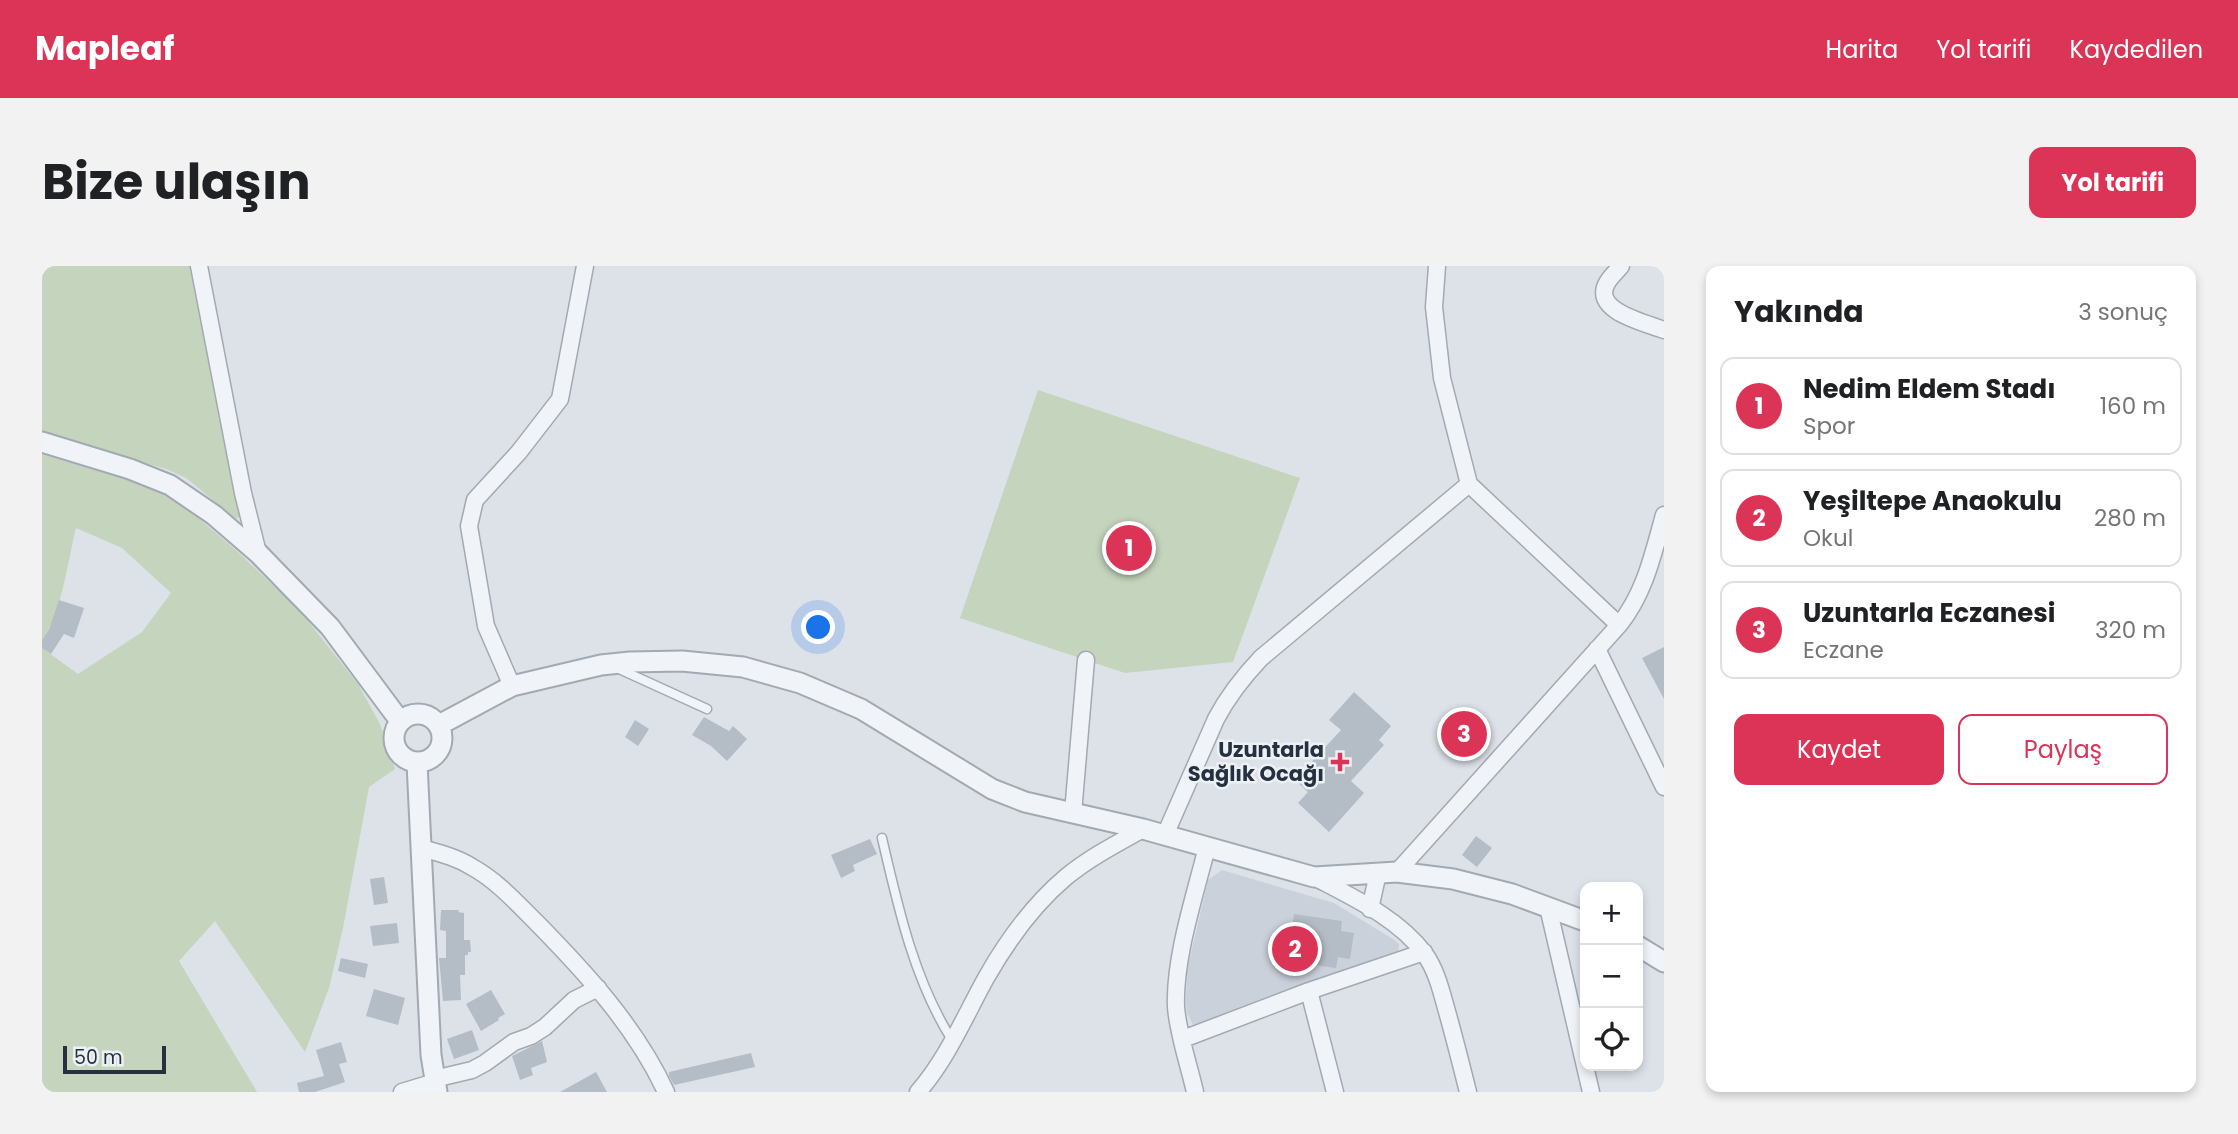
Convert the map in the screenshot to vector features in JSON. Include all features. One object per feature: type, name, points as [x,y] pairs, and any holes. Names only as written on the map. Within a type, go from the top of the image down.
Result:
[{"type":"street","points":[[199,266],[243,493],[258,553]]},
{"type":"street","points":[[512,686],[486,626],[470,526],[474,500],[519,452],[560,399],[585,266]]},
{"type":"street","points":[[1437,266],[1434,307],[1442,378],[1469,484],[1619,625]]},
{"type":"street","points":[[1622,266],[1606,284],[1603,295],[1608,305],[1618,313],[1664,330]]},
{"type":"street","points":[[42,442],[130,469],[170,485],[214,515],[258,553],[330,627],[400,721]]},
{"type":"street","points":[[1165,835],[1216,719],[1239,681],[1271,649],[1469,484]]},
{"type":"street","points":[[1370,909],[1387,872],[1631,610],[1639,595],[1664,515]]},
{"type":"street","points":[[1656,544],[1664,560]]},
{"type":"street","points":[[1597,649],[1664,787]]},
{"type":"street","points":[[1073,813],[1086,660]]},
{"type":"street","points":[[439,726],[512,686],[610,664],[681,661],[743,667],[800,683],[861,709],[992,789],[1024,802],[1143,829],[1314,877],[1370,909],[1399,928],[1424,952],[1431,963],[1468,1092]]},
{"type":"street","points":[[421,713],[428,715],[439,726],[442,742],[439,750],[426,761],[417,763],[403,757],[394,744],[393,736],[400,721],[406,716],[421,713]]},
{"type":"street","points":[[417,763],[431,1055],[435,1084]]},
{"type":"street","points":[[918,1092],[932,1076],[995,963],[1045,897],[1066,877],[1099,853],[1143,829]]},
{"type":"street","points":[[1195,1092],[1176,1006],[1179,973],[1191,910],[1207,847]]},
{"type":"street","points":[[421,848],[457,859],[495,883],[587,974],[656,1071],[666,1092]]},
{"type":"street","points":[[1314,877],[1387,872],[1453,879],[1580,919]]},
{"type":"street","points":[[1548,907],[1591,1092]]},
{"type":"street","points":[[1643,949],[1664,962]]},
{"type":"street","points":[[1183,1039],[1309,991],[1424,952]]},
{"type":"street","points":[[402,1092],[435,1084],[472,1070],[514,1042],[545,1027],[574,1000],[598,988]]},
{"type":"street","points":[[1309,991],[1335,1092]]},
{"type":"lane","points":[[610,664],[707,709]]},
{"type":"lane","points":[[881,838],[912,952],[940,1021],[952,1041]]},
{"type":"shaded area","points":[[1222,870],[1334,903],[1393,939],[1399,944],[1398,954],[1193,1025],[1187,1013],[1187,970],[1208,880]]},
{"type":"green space","points":[[42,266],[190,266],[242,513],[239,518],[235,518],[186,478],[166,469],[42,432]]},
{"type":"green space","points":[[1038,390],[1300,478],[1233,662],[1125,673],[960,618]]},
{"type":"green space","points":[[42,453],[98,469],[161,492],[189,510],[300,611],[358,684],[380,724],[395,769],[369,787],[329,988],[305,1052],[215,921],[179,961],[257,1092],[42,1092],[42,648],[78,674],[142,632],[171,593],[122,548],[76,528],[60,600],[42,640]]},
{"type":"building","points":[[59,600],[84,608],[74,638],[64,634],[51,654],[42,648],[42,640],[49,629]]},
{"type":"building","points":[[1664,647],[1664,699],[1642,658]]},
{"type":"building","name":"Uzuntarla Sağlık Ocağı","points":[[1354,692],[1391,726],[1379,740],[1384,745],[1351,781],[1364,793],[1329,832],[1298,803],[1308,792],[1295,780],[1341,730],[1329,720]]},
{"type":"building","points":[[704,717],[729,731],[733,726],[747,739],[727,761],[711,746],[692,735]]},
{"type":"building","points":[[635,720],[649,729],[638,746],[625,737]]},
{"type":"building","points":[[1465,720],[1481,734],[1465,753],[1449,739]]},
{"type":"building","points":[[1476,836],[1492,848],[1477,867],[1462,855]]},
{"type":"building","points":[[870,839],[877,854],[853,865],[855,871],[841,878],[831,855]]},
{"type":"building","points":[[384,877],[388,903],[374,905],[370,879]]},
{"type":"building","points":[[441,910],[459,910],[458,912],[464,913],[464,940],[470,940],[471,952],[465,955],[465,975],[460,975],[461,1000],[443,1001],[439,958],[446,958],[446,931],[440,930]]},
{"type":"building","points":[[1294,914],[1342,921],[1341,931],[1354,933],[1350,959],[1338,957],[1336,968],[1287,961],[1289,946],[1283,945],[1286,926],[1292,927]]},
{"type":"building","points":[[397,923],[399,943],[373,946],[370,926]]},
{"type":"building","points":[[341,958],[368,964],[365,978],[338,971]]},
{"type":"building","points":[[374,989],[405,998],[398,1025],[366,1016]]},
{"type":"building","points":[[491,990],[505,1014],[481,1031],[466,1004]]},
{"type":"building","points":[[472,1030],[479,1050],[454,1059],[447,1039]]},
{"type":"building","points":[[542,1041],[547,1062],[531,1068],[533,1075],[520,1080],[512,1056]]},
{"type":"building","points":[[341,1042],[347,1062],[339,1064],[345,1082],[315,1092],[299,1092],[297,1083],[324,1076],[316,1050]]},
{"type":"building","points":[[751,1053],[755,1067],[674,1085],[669,1076],[669,1072]]},
{"type":"building","points":[[596,1072],[607,1092],[560,1092]]},
{"type":"place","name":"Nedim Eldem Stadı","points":[[1129,548]]},
{"type":"place","name":"Uzuntarla Eczanesi","points":[[1464,734]]},
{"type":"place","name":"Uzuntarla Sağlık Ocağı","points":[[1340,762]]},
{"type":"place","name":"Yeşiltepe Anaokulu","points":[[1295,949]]}]
